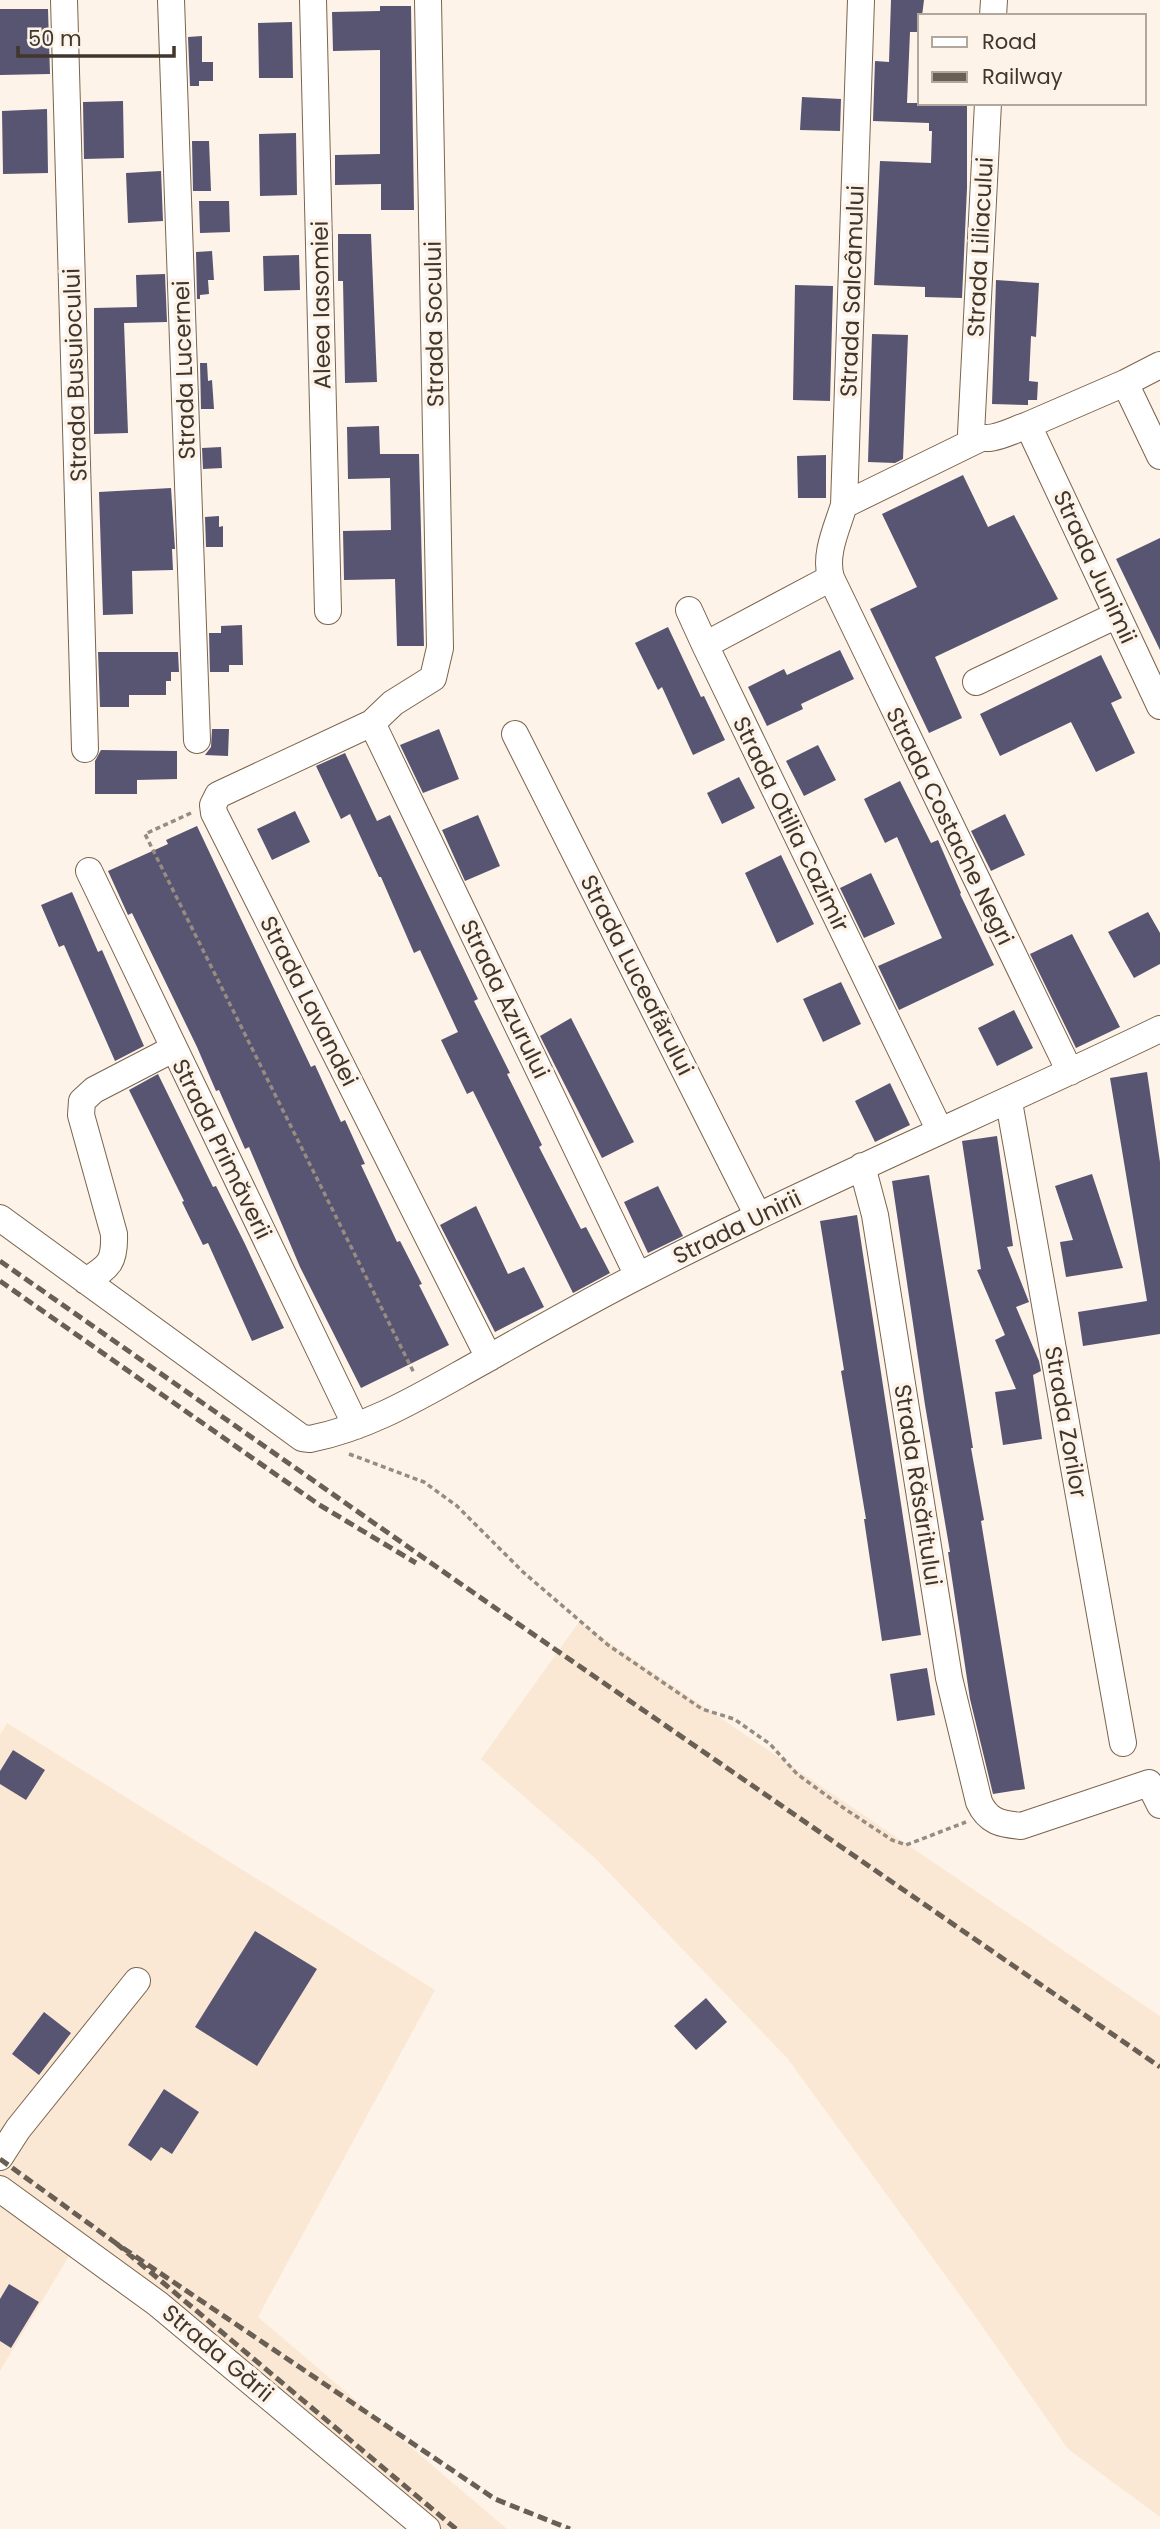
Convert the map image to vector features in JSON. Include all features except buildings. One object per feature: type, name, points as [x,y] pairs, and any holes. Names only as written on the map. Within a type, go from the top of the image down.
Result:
[{"type":"street","name":"Strada Busuiocului","points":[[64,0],[85,749]]},
{"type":"street","name":"Strada Lucernei","points":[[171,0],[197,740]]},
{"type":"street","name":"Aleea Iasomiei","points":[[313,0],[328,611]]},
{"type":"street","name":"Strada Socului","points":[[372,723],[393,703],[433,678],[440,648],[428,0]]},
{"type":"street","name":"Strada Salcâmului","points":[[831,578],[829,556],[844,505],[861,0]]},
{"type":"street","name":"Strada Liliacului","points":[[979,439],[971,434],[972,392],[988,105]]},
{"type":"street","points":[[844,505],[979,439],[988,439],[1028,425],[1160,365]]},
{"type":"street","points":[[1125,383],[1160,456]]},
{"type":"street","name":"Strada Junimii","points":[[1028,425],[1160,706]]},
{"type":"street","points":[[705,645],[831,578]]},
{"type":"street","name":"Strada Costache Negri","points":[[831,578],[1070,1072]]},
{"type":"street","name":"Strada Otilia Cazimir","points":[[689,610],[940,1131]]},
{"type":"street","points":[[976,682],[1116,615]]},
{"type":"street","points":[[213,805],[218,795],[372,723]]},
{"type":"street","name":"Strada Azurului","points":[[372,723],[638,1276]]},
{"type":"street","name":"Strada Luceafǎrului","points":[[515,734],[758,1216]]},
{"type":"street","name":"Strada Lavandei","points":[[213,805],[214,813],[489,1358]]},
{"type":"street","name":"Strada Primăverii","points":[[89,872],[356,1426]]},
{"type":"street","name":"Strada Unirii","points":[[86,1281],[302,1438],[320,1437],[356,1426],[423,1395],[638,1276],[758,1216],[862,1166],[1009,1102],[1160,1029]]},
{"type":"street","points":[[0,1218],[86,1281],[106,1267],[115,1255],[114,1234],[81,1115],[82,1101],[94,1090],[173,1049]]},
{"type":"street","name":"Strada Zorilor","points":[[1009,1102],[1123,1743]]},
{"type":"street","name":"Strada Răsăritului","points":[[862,1166],[875,1215],[949,1678],[982,1809]]},
{"type":"street","points":[[982,1809],[1000,1824],[1021,1826],[1156,1788]]},
{"type":"street","points":[[0,2157],[18,2129],[137,1981]]},
{"type":"street","name":"Strada Gării","points":[[0,2189],[158,2304],[426,2529]]},
{"type":"path","points":[[213,805],[145,834],[423,1395]]},
{"type":"path","points":[[348,1454],[424,1482],[457,1506],[523,1572],[608,1645],[702,1709],[734,1720],[770,1745],[797,1774],[845,1810],[892,1840],[906,1845],[982,1809]]},
{"type":"shaded area","points":[[579,1622],[1160,2016],[1160,2517],[1068,2449],[970,2309],[787,2058],[596,1859],[481,1759]]},
{"type":"shaded area","points":[[7,1723],[435,1990],[258,2317],[507,2529],[439,2529],[81,2236],[0,2371],[0,1735]]},
{"type":"railway","points":[[0,1261],[501,1612],[1160,2067]]},
{"type":"railway","points":[[0,1281],[318,1504],[416,1563]]},
{"type":"railway","points":[[0,2159],[117,2244]]},
{"type":"railway","points":[[456,2529],[117,2244],[495,2499],[570,2529]]}]
